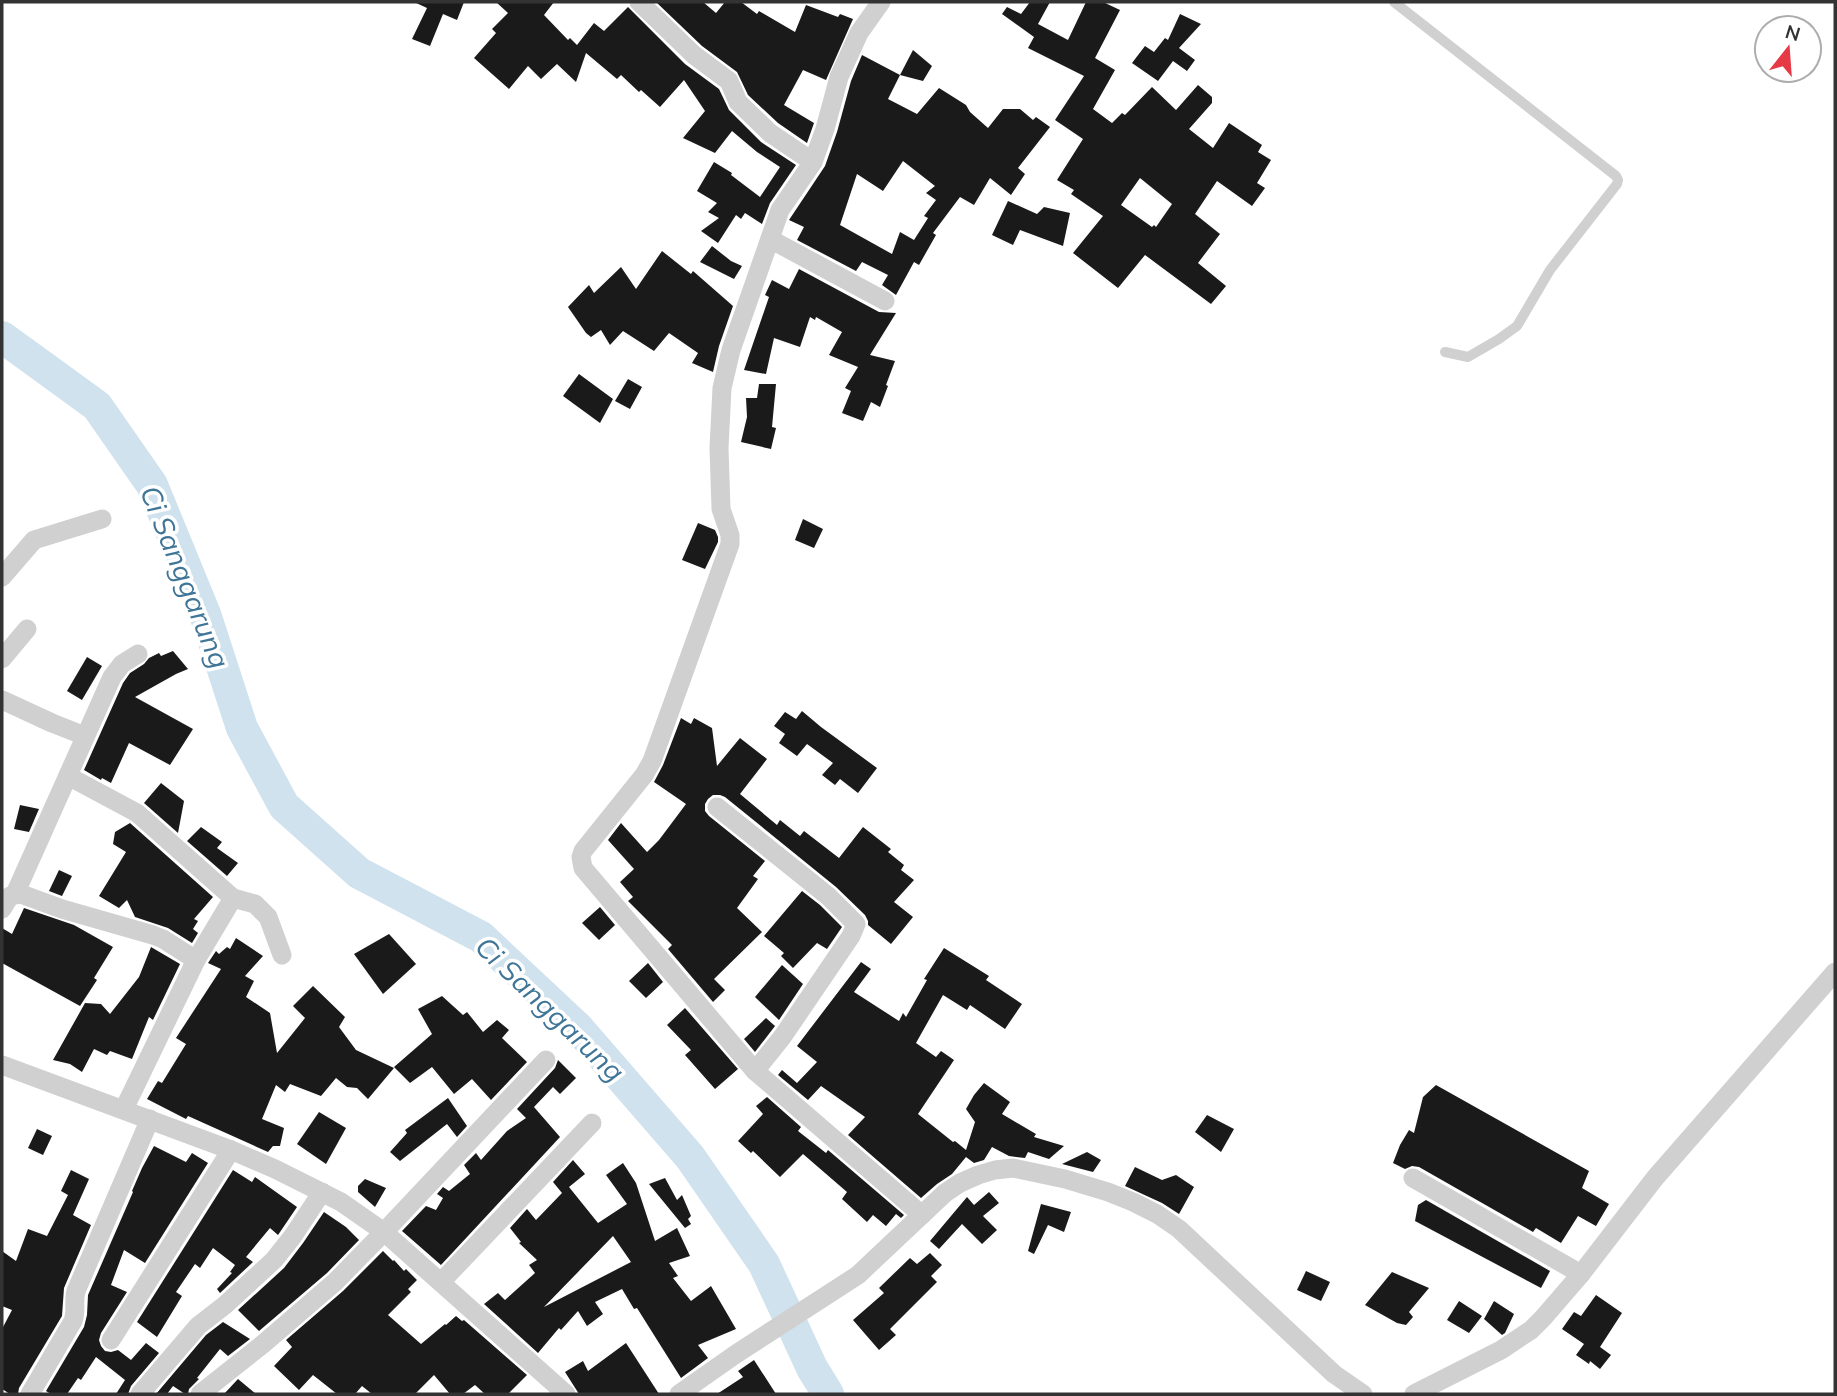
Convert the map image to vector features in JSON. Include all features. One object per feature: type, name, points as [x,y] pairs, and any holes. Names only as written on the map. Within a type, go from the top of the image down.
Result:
[{"type":"street","points":[[639,2],[694,55],[729,81],[738,102],[770,132],[813,162]]},
{"type":"street","points":[[881,2],[859,33],[839,77],[813,162],[780,210],[731,350],[722,388],[719,448],[721,509],[730,535],[730,544],[652,761],[581,857],[583,868],[755,1071],[922,1215]]},
{"type":"street","points":[[770,239],[885,301]]},
{"type":"street","points":[[2,577],[34,540],[102,519]]},
{"type":"street","points":[[2,659],[27,629]]},
{"type":"street","points":[[2,909],[6,900],[15,894],[112,677],[122,664],[138,654]]},
{"type":"street","points":[[2,699],[85,736]]},
{"type":"street","points":[[68,776],[137,813],[233,898],[255,904],[268,917],[282,955]]},
{"type":"street","points":[[717,807],[828,896],[856,924],[783,1036],[755,1071]]},
{"type":"street","points":[[15,894],[158,937],[196,960]]},
{"type":"street","points":[[124,1109],[196,960],[233,898]]},
{"type":"street","points":[[1414,1394],[1501,1350],[1531,1330],[1581,1274],[1655,1178],[1835,972]]},
{"type":"street","points":[[200,1394],[335,1282],[545,1060]]},
{"type":"street","points":[[2,1065],[231,1150],[275,1169],[356,1211],[384,1232],[566,1394]]},
{"type":"street","points":[[30,1394],[73,1321],[76,1290],[150,1119]]},
{"type":"street","points":[[440,1282],[592,1123]]},
{"type":"street","points":[[111,1340],[231,1150]]},
{"type":"street","points":[[679,1394],[844,1285],[871,1264],[945,1193],[960,1183],[995,1170],[1013,1168],[1108,1192],[1157,1214],[1179,1228],[1334,1374],[1363,1394]]},
{"type":"street","points":[[1413,1178],[1581,1274]]},
{"type":"street","points":[[140,1394],[198,1326],[274,1260],[322,1192]]},
{"type":"lane","points":[[1394,2],[1618,180],[1550,270],[1533,302],[1512,330],[1468,357],[1445,352]]},
{"type":"building","points":[[414,2],[464,2],[457,20],[443,14],[430,46],[412,39],[427,8]]},
{"type":"building","points":[[496,2],[554,2],[544,15],[568,40],[570,38],[577,45],[594,23],[604,31],[628,7],[685,64],[719,89],[729,110],[761,142],[796,165],[770,203],[762,224],[745,213],[741,219],[736,215],[718,243],[701,231],[719,218],[708,212],[717,203],[697,191],[714,162],[732,173],[731,175],[760,197],[780,167],[732,131],[715,153],[683,138],[705,111],[684,80],[660,107],[621,75],[617,79],[586,53],[576,82],[557,64],[541,79],[528,66],[509,89],[474,58],[496,33],[492,29],[508,13]]},
{"type":"building","points":[[656,2],[703,2],[716,13],[725,2],[741,2],[757,14],[759,11],[795,32],[806,5],[838,17],[840,14],[853,19],[826,80],[803,70],[784,105],[814,123],[807,143],[778,123],[748,95],[737,72],[702,46]]},
{"type":"building","points":[[1030,2],[1050,2],[1038,24],[1068,40],[1086,2],[1103,2],[1120,10],[1095,58],[1115,70],[1093,109],[1112,123],[1122,113],[1125,115],[1152,87],[1176,110],[1198,85],[1212,97],[1212,103],[1189,129],[1213,148],[1229,123],[1262,145],[1258,152],[1271,160],[1257,183],[1265,188],[1252,206],[1217,181],[1195,214],[1220,234],[1198,263],[1226,286],[1211,304],[1145,255],[1118,288],[1073,253],[1103,216],[1071,194],[1074,190],[1057,180],[1083,139],[1055,120],[1084,76],[1028,48],[1034,37],[1002,14],[1007,7],[1021,14]],"holes":[[[1140,178],[1172,204],[1156,227],[1152,227],[1121,205]]]},
{"type":"building","points":[[1180,14],[1201,24],[1179,48],[1195,60],[1187,71],[1173,61],[1158,81],[1132,63],[1145,46],[1154,52],[1165,38],[1168,40]]},
{"type":"building","points":[[913,50],[932,66],[923,81],[900,75]]},
{"type":"building","points":[[862,55],[900,75],[888,99],[917,114],[939,88],[966,105],[988,128],[1003,109],[1020,109],[1033,120],[1036,117],[1050,127],[1018,168],[1025,174],[1011,195],[990,178],[974,205],[960,197],[933,233],[936,235],[919,265],[914,262],[896,295],[882,285],[888,275],[862,262],[856,271],[797,240],[804,227],[789,220],[825,166],[851,81]],"holes":[[[903,161],[935,186],[926,193],[936,200],[924,216],[928,218],[914,240],[900,232],[892,254],[840,225],[857,174],[883,191]]]},
{"type":"building","points":[[1008,201],[1037,214],[1044,207],[1070,213],[1063,246],[1020,230],[1013,245],[992,235]]},
{"type":"building","points":[[712,246],[742,266],[734,279],[700,262]]},
{"type":"building","points":[[662,251],[691,274],[693,271],[733,306],[713,372],[692,363],[698,353],[669,333],[654,351],[623,331],[610,345],[601,330],[591,337],[568,307],[589,285],[594,293],[621,267],[636,289]]},
{"type":"building","points":[[799,269],[879,312],[896,313],[870,355],[895,361],[886,385],[888,386],[880,407],[871,402],[863,421],[842,413],[851,391],[845,388],[858,367],[829,355],[842,332],[816,317],[815,320],[810,317],[800,347],[774,338],[766,374],[744,370],[769,297],[765,295],[772,280],[789,289]]},
{"type":"building","points":[[579,374],[613,399],[600,423],[563,396]]},
{"type":"building","points":[[628,379],[642,387],[630,409],[615,401]]},
{"type":"building","points":[[759,384],[776,384],[772,427],[776,428],[771,449],[741,442],[747,417],[746,398],[757,398]]},
{"type":"building","points":[[803,519],[823,529],[814,548],[795,540]]},
{"type":"building","points":[[698,523],[715,530],[718,537],[705,569],[682,560]]},
{"type":"building","points":[[173,651],[188,669],[135,697],[193,729],[170,765],[129,743],[111,783],[84,770],[130,673],[149,658]]},
{"type":"building","points":[[87,657],[102,666],[82,700],[67,691]]},
{"type":"building","points":[[802,711],[877,768],[858,793],[840,779],[835,785],[822,775],[833,763],[807,744],[797,756],[779,743],[785,734],[774,726],[785,712],[796,719]]},
{"type":"building","points":[[681,718],[691,724],[694,718],[712,728],[717,766],[740,738],[767,759],[740,794],[777,825],[780,820],[800,836],[804,831],[839,858],[863,827],[891,849],[888,852],[904,865],[901,870],[914,880],[894,902],[913,917],[891,944],[868,925],[865,915],[836,887],[725,797],[713,795],[705,804],[705,811],[765,861],[753,876],[758,879],[737,908],[762,932],[714,979],[725,990],[713,1002],[668,949],[672,945],[628,901],[633,897],[620,882],[634,869],[608,840],[621,823],[647,852],[686,804],[654,782]]},
{"type":"building","points":[[161,783],[184,801],[178,833],[144,803]]},
{"type":"building","points":[[20,805],[39,809],[29,832],[14,829]]},
{"type":"building","points":[[130,823],[213,897],[194,919],[198,921],[193,929],[198,933],[192,943],[168,928],[135,917],[127,900],[119,908],[99,896],[126,852],[113,844],[115,832]]},
{"type":"building","points":[[201,827],[222,842],[217,848],[238,863],[227,876],[187,841]]},
{"type":"building","points":[[59,870],[72,876],[62,896],[49,891]]},
{"type":"building","points":[[802,891],[842,927],[827,949],[817,943],[793,968],[781,956],[784,953],[764,936]]},
{"type":"building","points":[[600,907],[615,925],[599,940],[582,923]]},
{"type":"building","points":[[24,908],[74,925],[113,947],[94,978],[97,980],[80,1006],[2,963],[2,928],[12,934]]},
{"type":"building","points":[[389,934],[416,964],[383,994],[354,954]]},
{"type":"building","points":[[236,938],[263,956],[245,976],[254,981],[246,997],[270,1013],[277,1053],[305,1018],[293,1006],[313,986],[345,1017],[339,1027],[356,1050],[394,1068],[368,1099],[357,1088],[347,1087],[336,1078],[321,1096],[290,1084],[285,1092],[276,1085],[262,1119],[284,1128],[280,1146],[273,1146],[268,1152],[188,1116],[186,1119],[147,1099],[158,1081],[162,1083],[186,1044],[176,1038],[221,969],[208,963],[216,951],[219,954],[227,947],[230,949]]},
{"type":"building","points":[[151,947],[180,964],[153,1020],[149,1017],[132,1059],[110,1051],[107,1055],[94,1049],[82,1072],[70,1064],[53,1060],[85,1003],[101,1004],[110,1014],[139,977]]},
{"type":"building","points":[[944,948],[989,976],[986,980],[1022,1004],[1005,1029],[970,1005],[967,1010],[943,995],[916,1043],[936,1057],[941,1051],[954,1060],[918,1114],[966,1150],[975,1122],[966,1109],[984,1083],[1010,1102],[1002,1114],[1036,1134],[1034,1137],[1064,1146],[1049,1159],[1028,1152],[1025,1158],[1009,1156],[992,1147],[984,1160],[974,1163],[966,1157],[952,1174],[921,1198],[848,1135],[865,1117],[821,1086],[808,1100],[778,1075],[782,1070],[797,1083],[817,1062],[797,1046],[861,962],[871,969],[854,992],[899,1021],[903,1013],[906,1017],[927,980],[924,979]]},
{"type":"building","points":[[648,963],[663,982],[646,998],[629,981]]},
{"type":"building","points":[[782,965],[803,984],[779,1020],[755,997]]},
{"type":"building","points":[[442,996],[463,1015],[467,1012],[483,1032],[497,1020],[509,1030],[502,1038],[527,1062],[491,1100],[472,1079],[454,1094],[432,1067],[410,1083],[394,1067],[432,1034],[418,1009]]},
{"type":"building","points":[[685,1008],[738,1069],[715,1089],[685,1055],[691,1050],[667,1025]]},
{"type":"building","points":[[766,1018],[775,1026],[755,1052],[744,1039]]},
{"type":"building","points":[[558,1060],[576,1078],[560,1094],[553,1087],[534,1107],[560,1137],[441,1265],[402,1231],[426,1206],[436,1210],[443,1198],[437,1194],[443,1187],[449,1191],[470,1174],[464,1165],[476,1153],[481,1160],[507,1131],[526,1118],[517,1109],[555,1068]]},
{"type":"building","points":[[1436,1085],[1589,1171],[1582,1188],[1609,1204],[1596,1226],[1578,1216],[1561,1243],[1536,1228],[1533,1232],[1419,1167],[1405,1169],[1393,1163],[1409,1130],[1414,1133],[1423,1097]]},
{"type":"building","points":[[767,1097],[801,1127],[798,1131],[826,1153],[828,1150],[904,1215],[901,1218],[896,1214],[886,1226],[873,1215],[867,1222],[842,1199],[847,1192],[803,1154],[780,1177],[753,1151],[751,1153],[738,1141],[763,1114],[756,1106]]},
{"type":"building","points":[[448,1098],[467,1126],[457,1137],[447,1124],[400,1161],[390,1152],[407,1133],[405,1130]]},
{"type":"building","points":[[319,1112],[346,1128],[326,1164],[297,1144]]},
{"type":"building","points":[[1207,1115],[1234,1129],[1221,1152],[1195,1132]]},
{"type":"building","points":[[37,1129],[52,1136],[43,1155],[28,1148]]},
{"type":"building","points":[[154,1146],[186,1162],[192,1153],[208,1163],[145,1263],[124,1250],[111,1285],[127,1292],[99,1340],[105,1351],[118,1350],[131,1360],[146,1343],[159,1353],[131,1386],[128,1394],[116,1394],[125,1380],[96,1357],[81,1380],[78,1378],[67,1394],[51,1394],[46,1391],[84,1327],[88,1295]]},
{"type":"building","points":[[1087,1152],[1101,1160],[1093,1172],[1062,1164]]},
{"type":"building","points":[[573,1160],[585,1174],[569,1187],[598,1223],[627,1204],[606,1175],[623,1163],[636,1183],[655,1241],[677,1228],[690,1256],[669,1263],[678,1276],[673,1278],[691,1301],[711,1286],[736,1329],[698,1345],[708,1358],[681,1378],[622,1289],[595,1302],[603,1314],[587,1326],[578,1311],[538,1353],[484,1304],[498,1293],[505,1300],[535,1273],[529,1265],[537,1260],[519,1243],[521,1242],[510,1228],[527,1209],[536,1220],[562,1193],[553,1182]],"holes":[[[613,1236],[631,1262],[544,1307]]]},
{"type":"building","points":[[1135,1167],[1162,1180],[1176,1175],[1194,1187],[1179,1214],[1125,1186]]},
{"type":"building","points":[[71,1170],[89,1179],[73,1215],[91,1225],[64,1288],[62,1316],[18,1394],[10,1394],[2,1389],[2,1329],[12,1310],[2,1306],[2,1251],[16,1261],[28,1229],[47,1236],[68,1195],[61,1191]]},
{"type":"building","points":[[233,1170],[252,1182],[255,1177],[297,1207],[278,1235],[270,1228],[246,1257],[253,1262],[220,1293],[217,1289],[232,1273],[230,1272],[235,1265],[213,1248],[200,1268],[195,1264],[176,1292],[182,1296],[157,1337],[137,1322]]},
{"type":"building","points":[[665,1178],[677,1200],[682,1195],[691,1216],[688,1219],[691,1224],[685,1228],[649,1184]]},
{"type":"building","points":[[365,1179],[386,1188],[375,1207],[358,1192],[358,1186]]},
{"type":"building","points":[[989,1192],[999,1203],[983,1216],[997,1230],[982,1244],[962,1224],[939,1249],[930,1241],[967,1197],[974,1205]]},
{"type":"building","points":[[1426,1200],[1550,1271],[1541,1288],[1415,1221],[1418,1205]]},
{"type":"building","points":[[1041,1204],[1071,1212],[1064,1232],[1048,1225],[1034,1254],[1028,1251]]},
{"type":"building","points":[[324,1212],[359,1240],[327,1273],[259,1331],[238,1310],[284,1268]]},
{"type":"building","points":[[383,1251],[417,1280],[408,1289],[411,1292],[388,1315],[421,1344],[456,1316],[527,1375],[508,1394],[485,1394],[475,1385],[463,1394],[450,1394],[434,1375],[415,1394],[372,1394],[362,1386],[355,1394],[337,1394],[313,1375],[299,1390],[274,1366],[292,1347],[286,1340],[343,1291]]},
{"type":"building","points":[[930,1253],[942,1265],[931,1276],[937,1282],[890,1329],[896,1335],[879,1350],[853,1320],[884,1293],[879,1288],[910,1258],[917,1264]]},
{"type":"building","points":[[1306,1271],[1330,1282],[1321,1301],[1297,1290]]},
{"type":"building","points":[[1392,1272],[1429,1288],[1409,1312],[1413,1317],[1406,1325],[1397,1323],[1365,1305]]},
{"type":"building","points":[[1596,1295],[1622,1313],[1600,1347],[1611,1355],[1600,1369],[1576,1355],[1584,1344],[1562,1329],[1574,1312],[1581,1316]]},
{"type":"building","points":[[1459,1301],[1482,1316],[1469,1333],[1447,1320]]},
{"type":"building","points":[[1494,1301],[1514,1314],[1502,1335],[1484,1319]]},
{"type":"building","points":[[223,1322],[250,1339],[228,1356],[220,1349],[188,1394],[173,1386],[167,1394],[156,1394],[206,1335]]},
{"type":"building","points":[[626,1343],[659,1394],[579,1394],[565,1372],[583,1361],[588,1371]]},
{"type":"building","points":[[754,1360],[776,1394],[717,1394],[743,1377],[738,1371]]},
{"type":"building","points":[[238,1379],[256,1394],[224,1394]]},
{"type":"waterway","name":"Ci Sanggarung","points":[[2,337],[97,406],[152,485],[205,614],[242,728],[284,806],[359,873],[481,937],[578,1028],[690,1157],[764,1264],[812,1368],[828,1394]]}]
